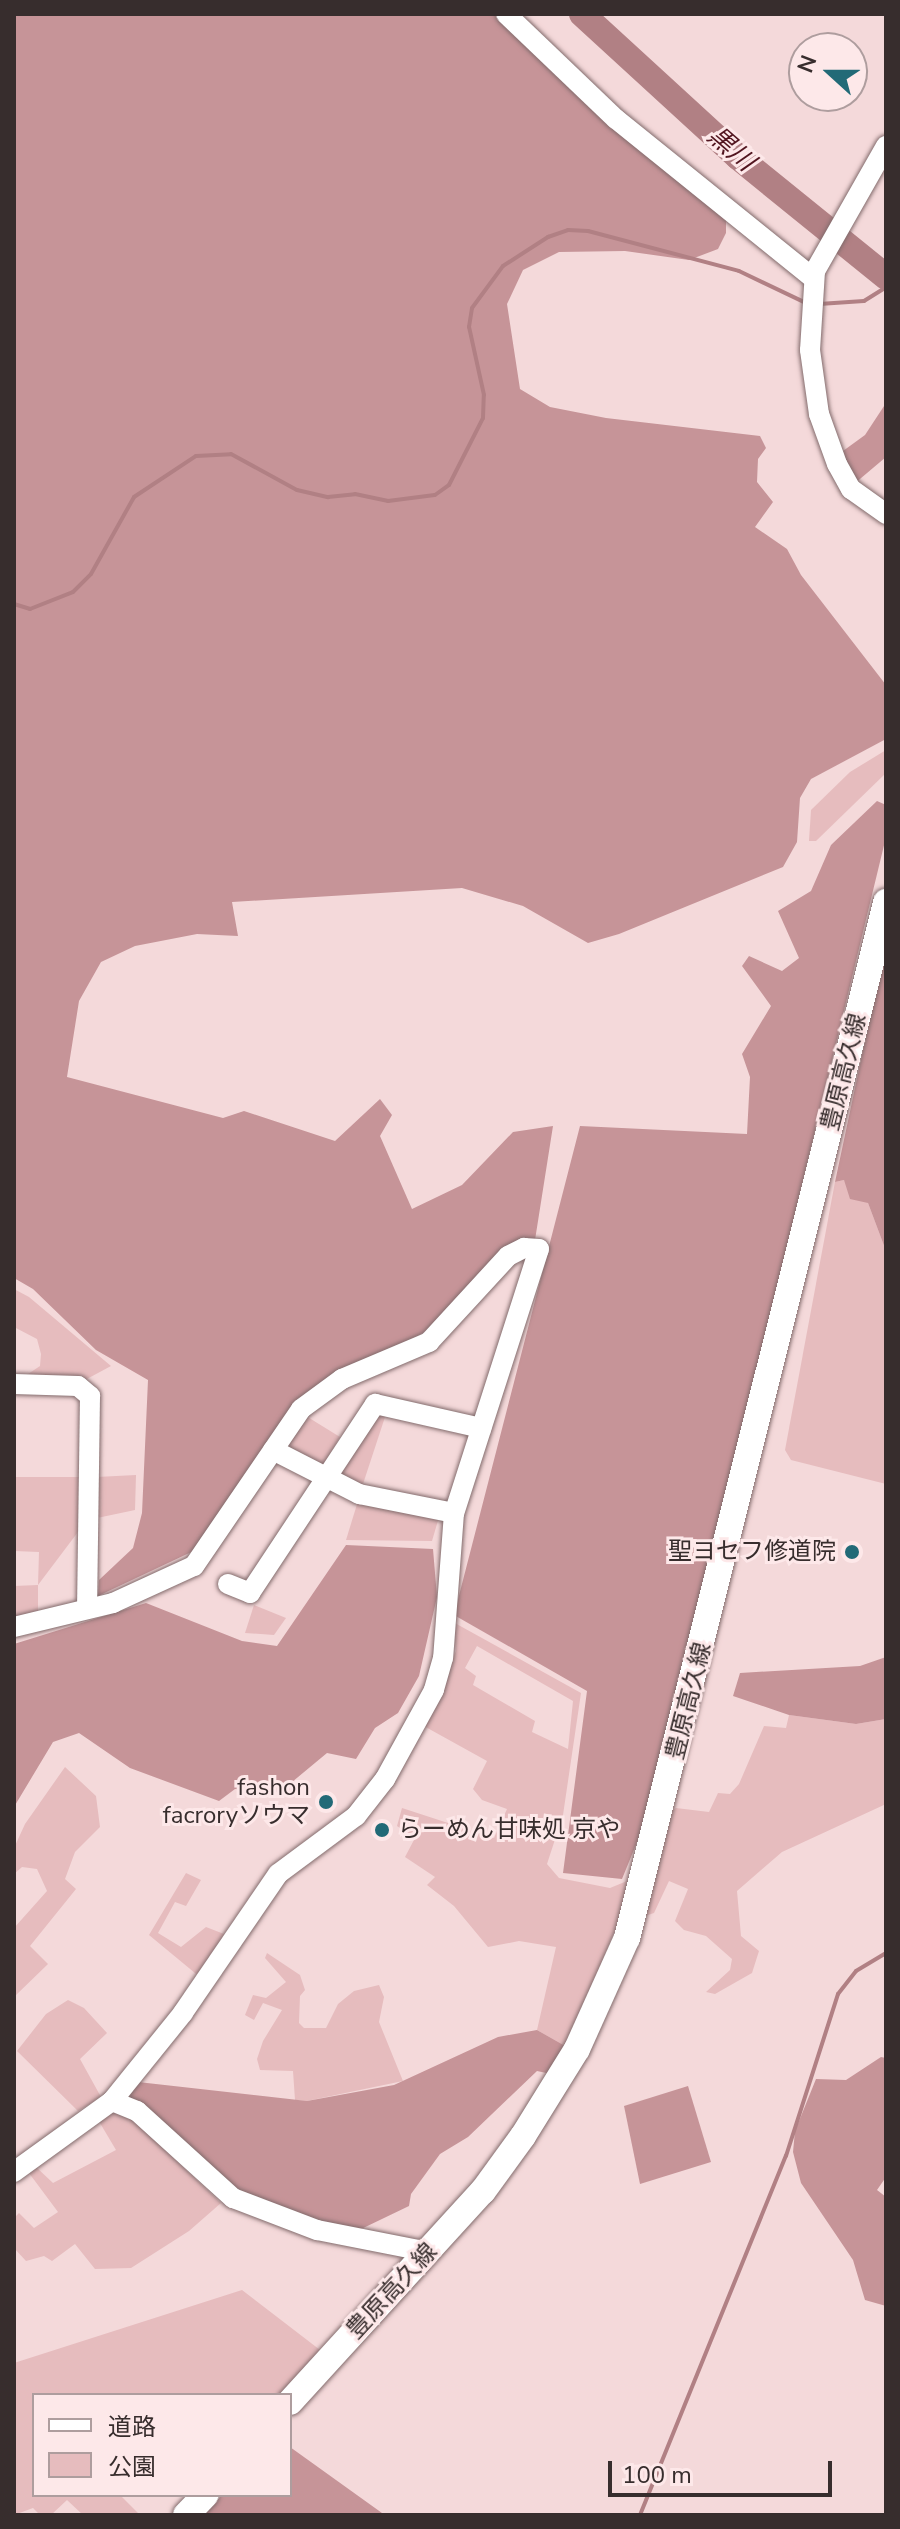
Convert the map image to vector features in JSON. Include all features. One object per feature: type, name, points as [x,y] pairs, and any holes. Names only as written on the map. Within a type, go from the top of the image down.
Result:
[{"type":"main road","name":"豊原高久線","points":[[292,2400],[429,2252],[523,2136],[577,2049],[627,1938],[886,902]]},
{"type":"main road","points":[[186,2515],[203,2497]]},
{"type":"street","points":[[506,14],[616,119],[813,277]]},
{"type":"street","points":[[886,146],[854,196],[813,277],[810,318],[812,382],[837,464],[851,489],[886,514]]},
{"type":"street","points":[[14,1627],[136,1595],[194,1566],[301,1409],[329,1388],[429,1342],[508,1256],[524,1248],[539,1249],[454,1513],[443,1658],[434,1690],[385,1779],[356,1816],[293,1857],[278,1874],[183,2013],[112,2101],[14,2172]]},
{"type":"street","points":[[14,1384],[78,1386],[90,1396],[87,1608]]},
{"type":"street","points":[[228,1584],[250,1593],[375,1404],[481,1428]]},
{"type":"street","points":[[273,1450],[324,1480],[359,1494],[454,1513]]},
{"type":"street","points":[[112,2101],[137,2111],[233,2198],[317,2230],[429,2252]]},
{"type":"green space","points":[[886,750],[886,773],[816,841],[809,841],[811,810],[850,772]]},
{"type":"green space","points":[[844,1180],[868,1203],[886,1251],[886,1484],[791,1460],[785,1450],[835,1182]]},
{"type":"green space","points":[[14,1289],[29,1297],[111,1366],[85,1380],[22,1378],[40,1366],[41,1354],[37,1339],[14,1327]]},
{"type":"green space","points":[[386,1414],[362,1487],[342,1482],[339,1468],[372,1415]]},
{"type":"green space","points":[[306,1416],[340,1437],[324,1464],[316,1466],[294,1454],[288,1442]]},
{"type":"green space","points":[[136,1475],[135,1510],[97,1518],[97,1477]]},
{"type":"green space","points":[[14,1477],[82,1477],[81,1528],[38,1585],[39,1552],[14,1551]]},
{"type":"green space","points":[[358,1501],[439,1517],[432,1541],[346,1540]]},
{"type":"green space","points":[[38,1585],[38,1616],[14,1622],[14,1586]]},
{"type":"green space","points":[[254,1605],[286,1618],[274,1635],[245,1633]]},
{"type":"green space","points":[[453,1622],[581,1693],[563,1815],[547,1864],[559,1878],[610,1888],[627,1881],[657,1819],[676,1808],[709,1812],[718,1793],[730,1794],[739,1784],[764,1726],[786,1728],[789,1715],[856,1724],[886,1719],[886,1804],[782,1852],[737,1891],[741,1936],[759,1951],[752,1973],[715,1994],[706,1992],[730,1970],[732,1959],[706,1936],[684,1930],[675,1921],[688,1889],[669,1881],[654,1913],[617,1925],[567,2047],[537,2030],[556,1947],[519,1941],[488,1947],[454,1906],[427,1885],[435,1877],[405,1857],[415,1838],[397,1826],[402,1808],[494,1838],[507,1809],[482,1800],[473,1789],[487,1761],[422,1725],[456,1651]],"holes":[[[477,1646],[573,1701],[568,1749],[532,1732],[535,1721],[473,1685],[476,1676],[465,1668]]]},
{"type":"green space","points":[[65,1767],[96,1796],[100,1827],[75,1852],[65,1879],[76,1889],[30,1946],[48,1964],[14,1997],[14,1928],[47,1891],[37,1869],[22,1867],[14,1874],[14,1848],[25,1824]]},
{"type":"green space","points":[[186,1873],[201,1880],[186,1906],[175,1902],[158,1933],[181,1947],[206,1927],[224,1934],[228,1939],[201,1978],[149,1935]]},
{"type":"green space","points":[[267,1953],[300,1975],[305,1990],[300,1996],[299,2023],[304,2028],[326,2028],[338,2004],[354,1991],[379,1985],[384,1997],[379,2022],[403,2081],[307,2101],[295,2100],[293,2071],[260,2070],[257,2059],[263,2041],[282,2010],[263,2003],[254,2020],[245,2015],[253,1995],[266,1998],[286,1982],[265,1958]]},
{"type":"green space","points":[[68,2000],[84,2008],[107,2033],[80,2059],[101,2097],[78,2111],[17,2051],[46,2014]]},
{"type":"green space","points":[[109,2111],[129,2116],[221,2203],[189,2231],[131,2268],[95,2269],[75,2244],[52,2261],[44,2256],[26,2261],[14,2248],[14,2218],[19,2213],[34,2228],[58,2212],[29,2173],[36,2167],[53,2183],[116,2150],[97,2118]]},
{"type":"green space","points":[[242,2290],[324,2353],[287,2393],[32,2393],[32,2497],[122,2497],[140,2515],[83,2515],[67,2500],[51,2515],[40,2515],[33,2508],[14,2515],[14,2363]]},
{"type":"shaded area","points":[[14,14],[500,14],[726,215],[726,233],[718,249],[689,260],[625,251],[559,252],[523,270],[507,304],[520,389],[550,407],[606,418],[760,436],[766,448],[758,459],[757,482],[773,502],[755,527],[787,549],[801,575],[886,685],[886,739],[811,779],[800,798],[797,842],[783,867],[619,934],[588,943],[523,906],[462,888],[232,902],[238,936],[197,934],[135,946],[101,962],[79,1001],[67,1077],[223,1118],[244,1111],[335,1141],[380,1099],[392,1115],[380,1136],[412,1209],[462,1185],[513,1132],[553,1126],[535,1240],[427,1330],[394,1352],[338,1375],[202,1547],[98,1596],[99,1580],[133,1548],[142,1513],[148,1380],[96,1350],[33,1289],[14,1278]]},
{"type":"shaded area","points":[[886,403],[886,457],[854,484],[843,451],[865,435]]},
{"type":"shaded area","points":[[877,801],[886,805],[886,837],[651,1808],[622,1879],[563,1873],[587,1691],[454,1615],[580,1126],[747,1134],[750,1077],[742,1054],[771,1006],[742,966],[749,956],[782,971],[799,958],[778,911],[811,891],[831,845]]},
{"type":"shaded area","points":[[886,942],[886,1251],[868,1203],[850,1199],[844,1180],[835,1182]]},
{"type":"shaded area","points":[[346,1545],[433,1549],[437,1597],[419,1676],[398,1713],[375,1728],[356,1759],[327,1753],[280,1792],[235,1789],[219,1801],[130,1768],[79,1733],[53,1742],[14,1807],[14,1644],[146,1603],[242,1641],[277,1646]]},
{"type":"shaded area","points":[[886,1657],[886,1719],[856,1724],[789,1715],[733,1696],[740,1673],[860,1666]]},
{"type":"shaded area","points":[[537,2030],[567,2047],[551,2074],[537,2071],[468,2137],[440,2154],[411,2194],[409,2206],[357,2231],[317,2225],[236,2193],[126,2100],[138,2082],[307,2101],[394,2085],[498,2037]]},
{"type":"shaded area","points":[[881,2057],[886,2058],[886,2177],[877,2190],[886,2197],[886,2306],[865,2300],[853,2260],[801,2183],[793,2152],[795,2131],[816,2079],[846,2080]]},
{"type":"shaded area","points":[[688,2086],[711,2162],[640,2184],[624,2106]]},
{"type":"shaded area","points":[[292,2448],[383,2515],[203,2515],[220,2497],[292,2497]]},
{"type":"waterway","name":"黒川","points":[[582,14],[738,157],[886,277]]},
{"type":"waterway","points":[[14,604],[30,609],[73,592],[91,574],[134,497],[196,456],[231,454],[297,490],[328,497],[355,494],[388,501],[435,495],[449,485],[483,418],[484,395],[469,327],[472,308],[503,266],[548,237],[568,230],[588,231],[739,271],[806,303]]},
{"type":"waterway","points":[[819,304],[864,301],[886,287]]},
{"type":"waterway","points":[[640,2515],[786,2156],[838,1994],[856,1971],[886,1953]]},
{"type":"place","name":"聖ヨセフ修道院","points":[[852,1552]]},
{"type":"place","name":"fashon facroryソウマ","points":[[326,1802]]},
{"type":"place","name":"らーめん甘味処 京や","points":[[382,1830]]}]
